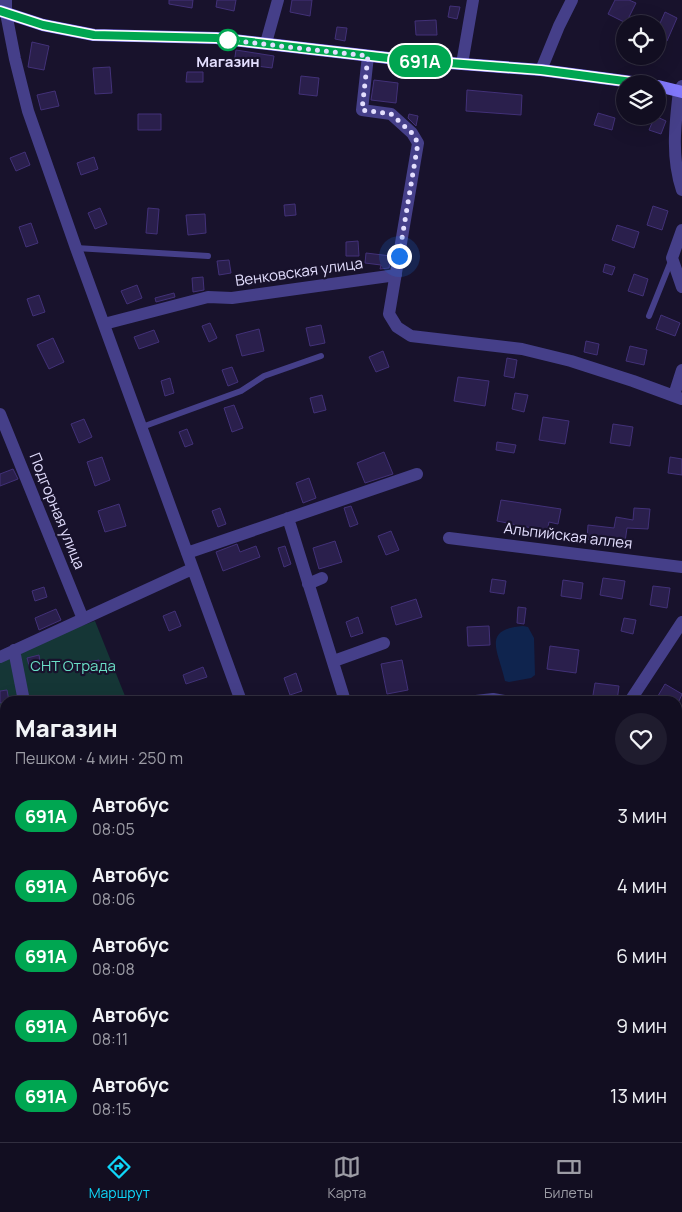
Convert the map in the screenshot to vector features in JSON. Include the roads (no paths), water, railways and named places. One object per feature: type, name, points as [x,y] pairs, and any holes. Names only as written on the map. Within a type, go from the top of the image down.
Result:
[{"type":"main road","points":[[4,8],[43,25],[94,35],[216,38],[368,56],[541,70],[616,80]]},
{"type":"main road","points":[[666,87],[681,90]]},
{"type":"street","points":[[266,43],[278,0]]},
{"type":"street","points":[[462,64],[473,0]]},
{"type":"street","points":[[541,70],[572,0]]},
{"type":"street","points":[[4,8],[28,111],[239,696]]},
{"type":"street","points":[[368,56],[362,110],[391,114],[412,133],[418,143],[389,314],[397,327],[411,336],[522,349],[634,381],[678,397],[682,370]]},
{"type":"street","points":[[681,90],[674,130],[676,173],[682,190]]},
{"type":"street","points":[[682,230],[672,258],[682,287]]},
{"type":"street","name":"Венковская улица","points":[[104,324],[208,297],[232,298],[396,275]]},
{"type":"street","name":"Подгорная улица","points":[[0,414],[83,619]]},
{"type":"street","points":[[187,553],[418,474]]},
{"type":"street","points":[[288,518],[344,696]]},
{"type":"street","name":"Альпийская аллея","points":[[449,538],[682,567]]},
{"type":"street","points":[[0,657],[192,569]]},
{"type":"street","points":[[308,584],[322,578]]},
{"type":"street","points":[[633,696],[682,622]]},
{"type":"street","points":[[334,661],[384,643]]},
{"type":"street","points":[[14,650],[23,696]]},
{"type":"lane","points":[[76,248],[208,256]]},
{"type":"lane","points":[[649,316],[672,258]]},
{"type":"lane","points":[[142,427],[240,391],[264,376],[321,356]]},
{"type":"water","points":[[523,626],[528,627],[534,638],[535,675],[531,678],[505,681],[496,649],[496,642],[502,631]]},
{"type":"place","name":"Магазин","points":[[228,40]]},
{"type":"park label","name":"СНТ Отрада","points":[[73,666]]}]
